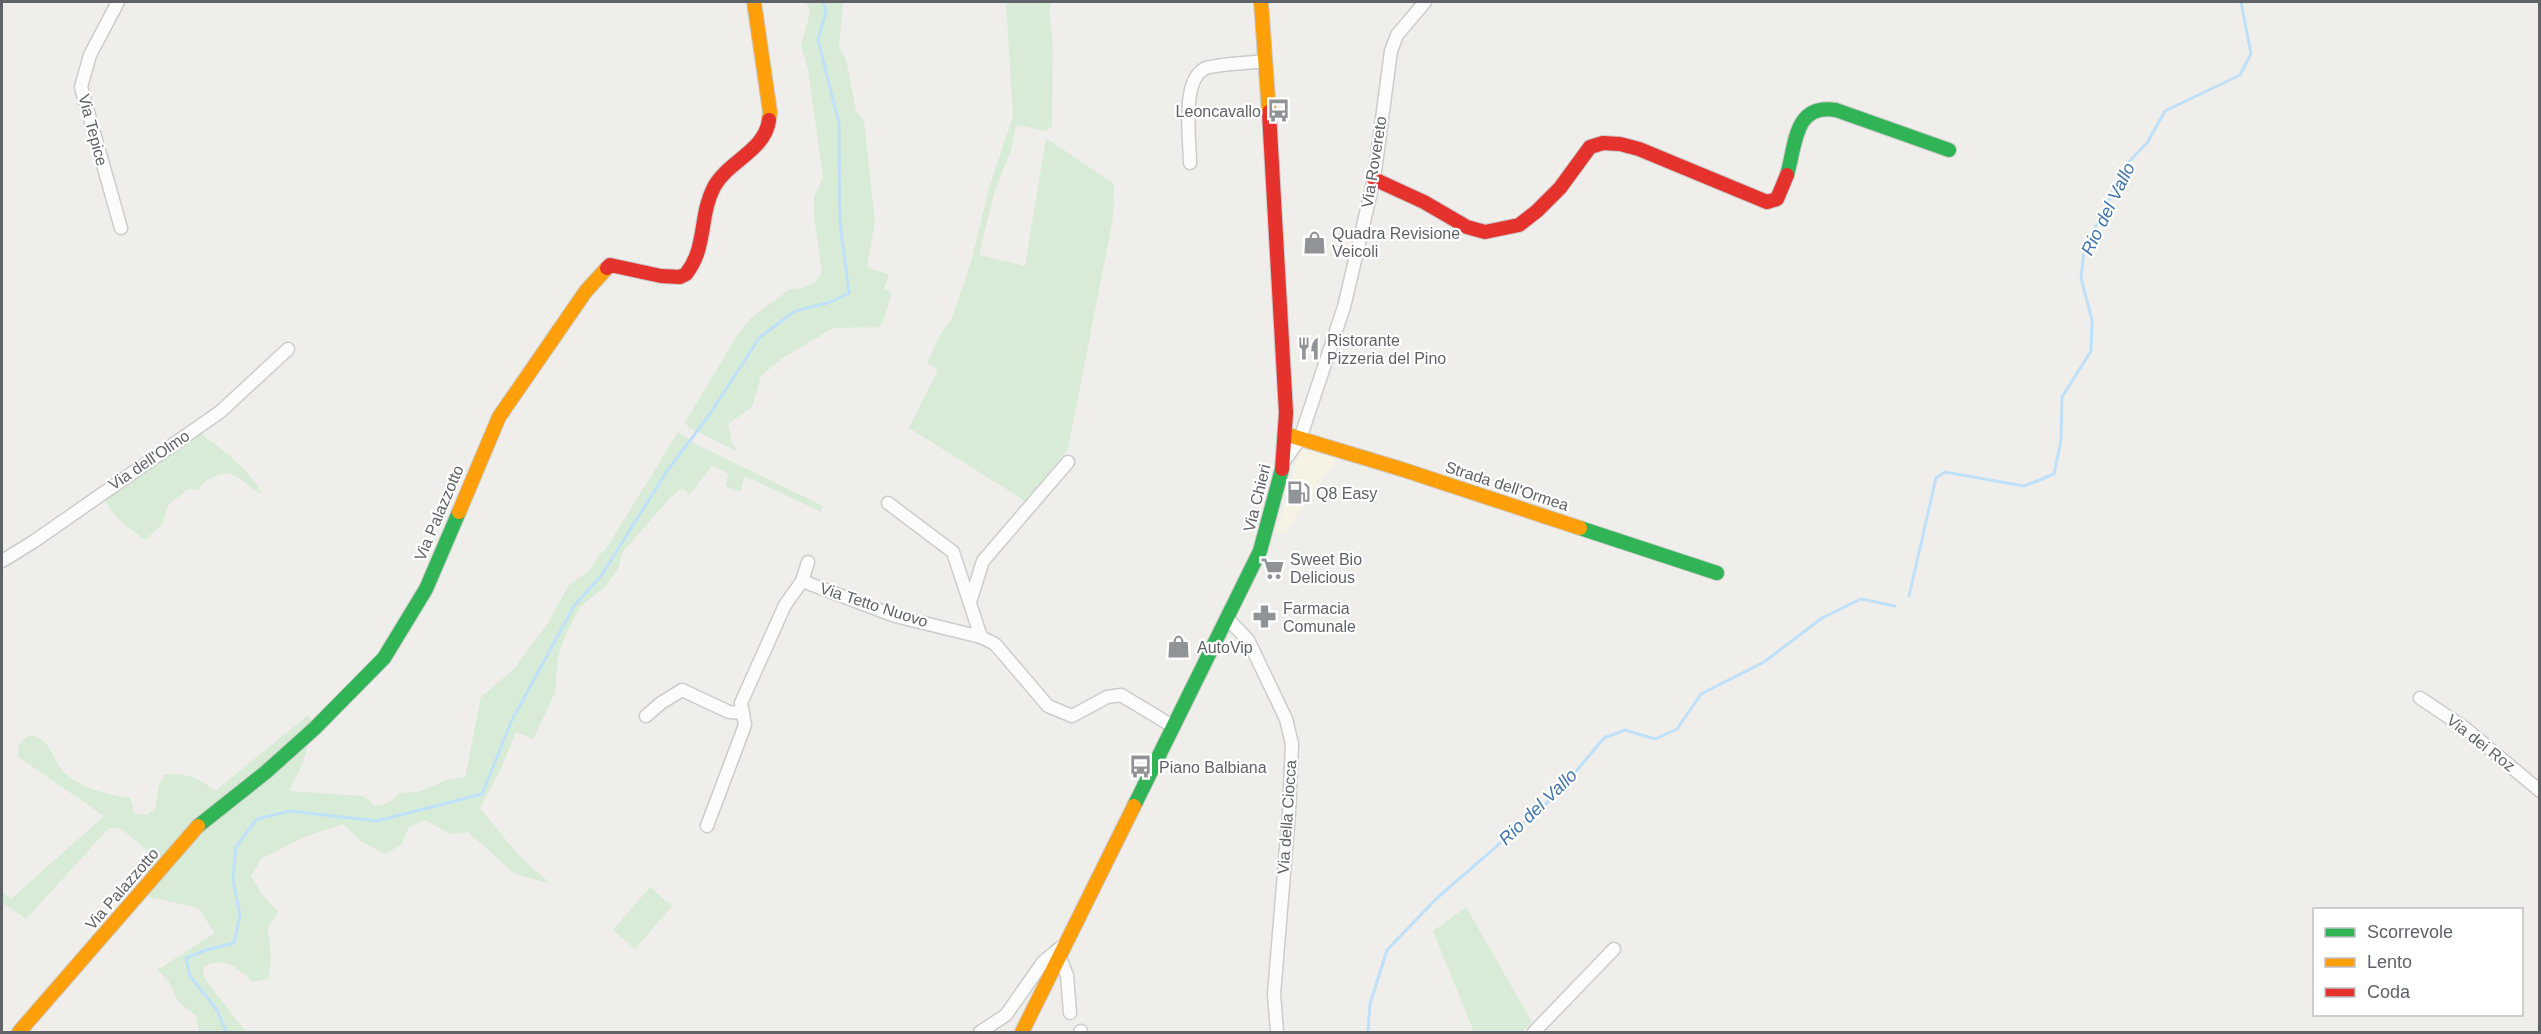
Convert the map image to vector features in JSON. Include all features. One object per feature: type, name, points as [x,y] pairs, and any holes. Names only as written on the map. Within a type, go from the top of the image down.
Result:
[{"type":"street","name":"Via Tepice","points":[[118,2],[90,55],[81,87],[121,228]]},
{"type":"street","name":"Via Palazzotto","points":[[19,1032],[198,826],[307,735],[384,658],[426,590],[499,417],[586,291],[610,265],[675,279],[686,274],[696,258],[713,190],[722,175],[768,129],[770,112],[754,2]]},
{"type":"street","name":"Via Chieri","points":[[1022,1032],[1260,551],[1283,463],[1284,352],[1261,2]]},
{"type":"street","name":"Via Rovereto","points":[[1283,463],[1300,439],[1344,307],[1374,179],[1391,51],[1397,35],[1425,2]]},
{"type":"street","points":[[1190,163],[1189,93],[1197,75],[1205,68],[1265,61]]},
{"type":"street","points":[[1374,179],[1424,202],[1467,227],[1485,232],[1519,225],[1560,188],[1590,147],[1603,143],[1620,144],[1646,152],[1767,202],[1777,198],[1784,187],[1802,120],[1809,111],[1820,107],[1836,110],[1949,150]]},
{"type":"street","name":"Via dell'Olmo","points":[[2,561],[33,542],[220,412],[288,349]]},
{"type":"street","name":"Strada dell'Ormea","points":[[1285,434],[1401,469],[1717,573]]},
{"type":"street","points":[[970,602],[983,561],[1068,462]]},
{"type":"street","points":[[888,503],[953,552],[981,637]]},
{"type":"street","name":"Via Tetto Nuovo","points":[[707,825],[745,725],[741,703],[785,605],[802,581],[808,562]]},
{"type":"street","name":"Via Tetto Nuovo","points":[[802,581],[895,616],[981,637],[995,644],[1048,706],[1072,716],[1107,697],[1120,695],[1174,727]]},
{"type":"street","name":"Via della Ciocca","points":[[1228,619],[1248,640],[1286,719],[1292,744],[1289,813],[1274,994],[1277,1032]]},
{"type":"street","points":[[646,716],[682,690],[729,712],[743,713]]},
{"type":"street","name":"Via dei Roz","points":[[2420,698],[2465,728],[2540,791]]},
{"type":"street","points":[[1534,1032],[1614,949]]},
{"type":"street","points":[[980,1032],[1006,1015],[1043,962],[1061,951],[1067,975],[1070,1012]]},
{"type":"shaded area","points":[[1301,446],[1338,457],[1284,534],[1277,532]]},
{"type":"green space","points":[[806,2],[843,2],[839,47],[846,59],[856,110],[864,121],[875,222],[867,267],[889,275],[884,288],[892,293],[883,322],[878,327],[833,328],[781,359],[761,376],[752,407],[728,424],[731,440],[738,452],[688,427],[685,422],[738,334],[750,319],[790,289],[803,288],[815,282],[822,271],[814,216],[814,197],[823,177],[808,69],[801,46],[810,12]]},
{"type":"green space","points":[[1006,2],[1052,2],[1049,9],[1053,46],[1052,126],[1045,131],[1016,125],[1011,150],[995,190],[979,255],[1025,266],[1046,138],[1114,184],[1113,218],[1068,449],[1025,501],[909,428],[938,370],[927,363],[940,335],[951,320],[971,262],[989,188],[1013,116]]},
{"type":"green space","points":[[199,432],[242,468],[262,494],[233,475],[220,474],[206,481],[199,490],[188,489],[169,504],[162,524],[145,540],[112,512],[106,500]]},
{"type":"green space","points":[[678,432],[698,445],[823,506],[821,512],[745,476],[740,492],[726,486],[728,474],[712,465],[690,495],[682,488],[670,498],[622,553],[619,567],[607,585],[580,607],[564,638],[558,658],[555,693],[533,739],[516,732],[500,771],[480,808],[520,857],[551,884],[515,874],[468,832],[450,834],[425,820],[409,827],[401,845],[385,854],[362,842],[343,824],[304,837],[261,859],[251,876],[261,893],[278,912],[268,928],[271,959],[268,979],[253,982],[236,968],[225,963],[212,963],[204,966],[203,976],[246,1032],[199,1032],[196,1016],[178,1001],[169,982],[157,970],[215,933],[198,908],[145,896],[203,830],[309,741],[303,763],[289,791],[364,796],[375,806],[388,803],[400,793],[418,792],[446,780],[465,777],[481,697],[514,669],[548,623],[568,586],[591,569],[597,557],[606,549]]},
{"type":"green space","points":[[308,715],[314,723],[152,870],[146,849],[120,828],[109,828],[26,919],[2,902],[2,892],[11,899],[104,816],[17,756],[20,743],[29,735],[37,737],[47,745],[61,769],[73,779],[96,790],[130,798],[134,813],[147,815],[156,807],[158,787],[164,775],[179,774],[192,777],[215,791]]},
{"type":"green space","points":[[650,887],[672,906],[635,949],[613,930]]},
{"type":"green space","points":[[1466,907],[1532,1022],[1522,1032],[1474,1032],[1433,931]]},
{"type":"waterway","points":[[226,1032],[217,1010],[190,976],[186,958],[234,943],[240,916],[233,879],[236,847],[257,819],[290,811],[377,821],[482,794],[512,720],[574,606],[601,576],[667,471],[710,414],[759,338],[795,311],[831,302],[849,293],[840,223],[839,123],[818,40],[826,11],[823,2]]},
{"type":"waterway","name":"Rio del Vallo","points":[[1909,596],[1936,478],[1945,472],[2024,486],[2054,474],[2061,440],[2062,397],[2091,351],[2092,320],[2081,278],[2084,251],[2125,166],[2147,143],[2165,111],[2240,75],[2251,54],[2241,2]]},
{"type":"waterway","name":"Rio del Vallo","points":[[1368,1032],[1370,1004],[1387,950],[1437,898],[1557,794],[1604,738],[1625,730],[1655,739],[1677,729],[1701,694],[1764,662],[1822,618],[1861,599],[1895,606]]},
{"type":"traffic: fast","points":[[1787,175],[1799,128],[1804,119],[1822,110],[1836,110],[1949,150]]},
{"type":"traffic: fast","points":[[1134,806],[1260,551],[1282,469]]},
{"type":"traffic: fast","points":[[198,826],[266,772],[315,728],[384,658],[426,589],[459,512]]},
{"type":"traffic: fast","points":[[1580,528],[1717,573]]},
{"type":"traffic: slow","points":[[754,2],[770,112],[769,120]]},
{"type":"traffic: slow","points":[[1261,2],[1269,112]]},
{"type":"traffic: slow","points":[[459,512],[499,417],[586,291],[607,268]]},
{"type":"traffic: slow","points":[[1285,434],[1401,469],[1580,528]]},
{"type":"traffic: slow","points":[[1022,1032],[1134,806]]},
{"type":"traffic: slow","points":[[19,1032],[198,826]]},
{"type":"traffic: jam","points":[[1269,112],[1286,413],[1282,469]]},
{"type":"traffic: jam","points":[[607,268],[610,265],[661,276],[680,277],[686,274],[697,253],[706,209],[714,187],[720,178],[761,140],[769,120]]},
{"type":"traffic: jam","points":[[1374,179],[1424,202],[1467,227],[1485,232],[1519,225],[1560,188],[1590,147],[1603,143],[1620,144],[1639,149],[1767,202],[1777,199],[1787,175]]},
{"type":"place","name":"Leoncavallo","points":[[1279,111]]},
{"type":"place","name":"Quadra Revisione Veicoli","points":[[1314,242]]},
{"type":"place","name":"Ristorante Pizzeria del Pino","points":[[1309,349]]},
{"type":"place","name":"Q8 Easy","points":[[1298,493]]},
{"type":"place","name":"Sweet Bio Delicious","points":[[1272,568]]},
{"type":"place","name":"Farmacia Comunale","points":[[1265,617]]},
{"type":"place","name":"AutoVip","points":[[1179,647]]},
{"type":"place","name":"Piano Balbiana","points":[[1141,767]]}]
